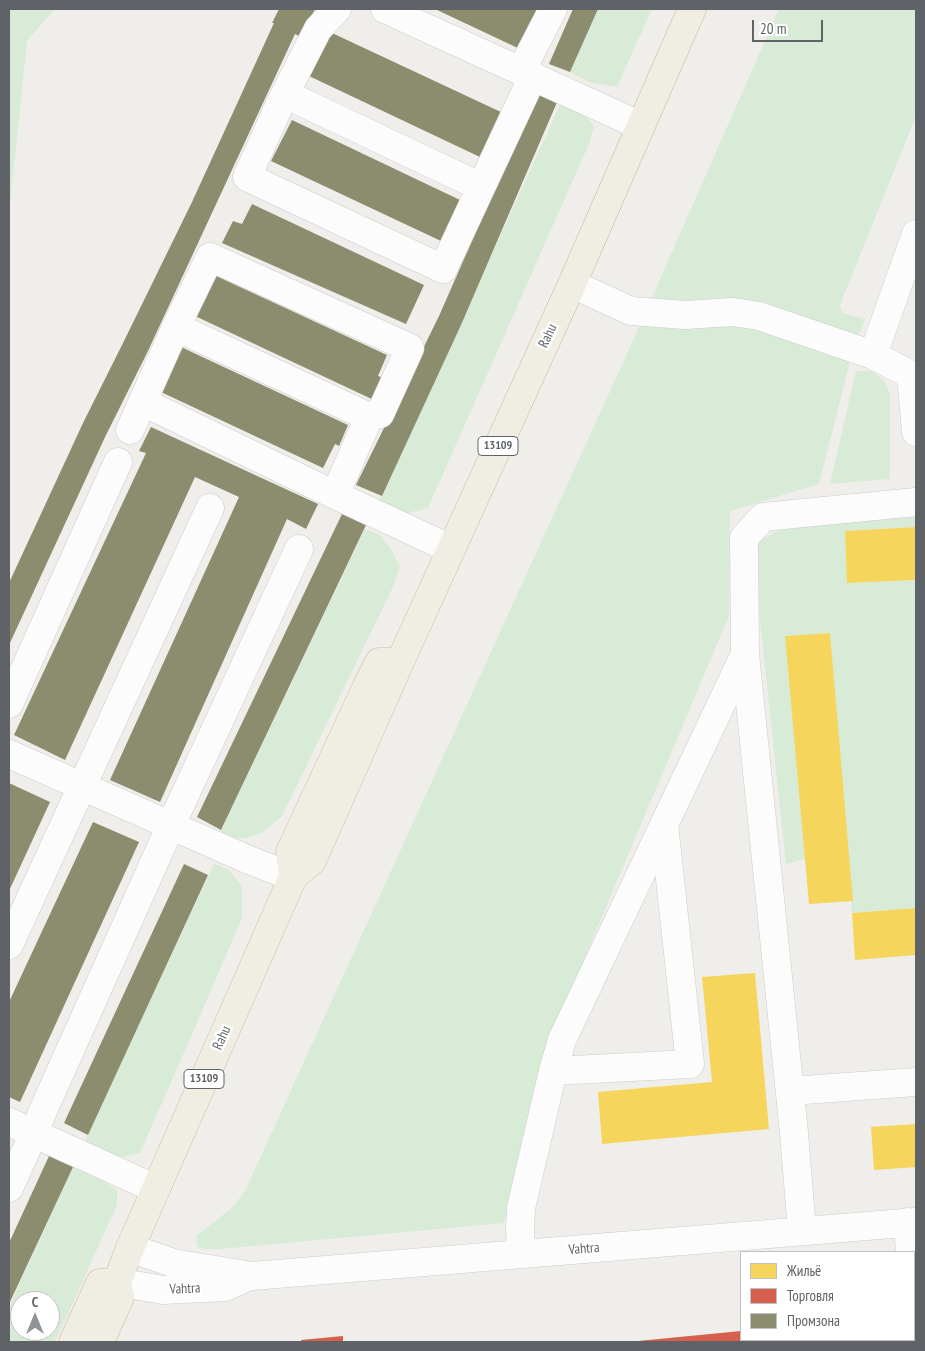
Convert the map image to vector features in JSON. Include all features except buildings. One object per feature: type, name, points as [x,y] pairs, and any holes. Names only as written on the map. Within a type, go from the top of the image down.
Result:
[{"type":"highway","name":"Rahu","points":[[100,1342],[120,1297],[117,1282],[130,1248],[293,877],[312,861],[400,662],[572,284],[692,9]]},
{"type":"highway","points":[[74,1342],[100,1284],[117,1282]]},
{"type":"street","points":[[337,9],[318,29],[285,94],[247,177],[443,269],[482,187],[553,9]]},
{"type":"street","points":[[385,9],[641,126]]},
{"type":"street","points":[[285,94],[482,187]]},
{"type":"street","points":[[873,355],[916,234]]},
{"type":"street","points":[[130,430],[176,327],[210,256],[410,348],[380,414],[369,417],[176,327]]},
{"type":"street","points":[[572,284],[631,311],[685,315],[733,312],[759,316],[873,355],[914,375],[916,432]]},
{"type":"street","points":[[143,402],[334,495],[451,549]]},
{"type":"street","points":[[334,495],[369,417]]},
{"type":"street","points":[[9,704],[118,462]]},
{"type":"street","points":[[802,1230],[790,1092],[745,654],[744,538],[763,517],[916,502]]},
{"type":"street","points":[[9,945],[210,508]]},
{"type":"street","points":[[9,1188],[170,825],[299,549]]},
{"type":"street","points":[[520,1254],[521,1208],[553,1070],[562,1040],[745,654]]},
{"type":"street","points":[[9,754],[249,860],[293,877]]},
{"type":"street","points":[[553,1070],[690,1064],[664,823]]},
{"type":"street","points":[[790,1092],[916,1082]]},
{"type":"street","points":[[9,1122],[156,1189]]},
{"type":"street","points":[[910,1251],[912,1222]]},
{"type":"street","name":"Vahtra","points":[[130,1248],[173,1263],[252,1276],[912,1222]]},
{"type":"street","name":"Vahtra","points":[[117,1282],[164,1290],[224,1287],[252,1276]]},
{"type":"street","points":[[915,1310],[916,1325]]},
{"type":"green space","points":[[9,9],[55,9],[27,41],[9,214]]},
{"type":"green space","points":[[598,9],[652,9],[617,87],[589,82],[570,72]]},
{"type":"green space","points":[[779,9],[916,9],[916,116],[840,305],[842,313],[865,319],[853,349],[819,484],[730,511],[729,616],[547,1047],[504,1223],[220,1249],[197,1247],[196,1236],[233,1207],[245,1191],[631,345]]},
{"type":"green space","points":[[561,103],[582,112],[594,126],[589,144],[428,508],[394,516],[377,505]]},
{"type":"green space","points":[[856,371],[872,371],[884,381],[890,394],[890,479],[830,484]]},
{"type":"green space","points":[[916,514],[916,527],[845,531],[848,583],[916,580],[916,908],[852,913],[830,633],[786,636],[805,859],[786,864],[752,545],[785,527]]},
{"type":"green space","points":[[365,529],[380,535],[400,566],[392,589],[282,816],[262,833],[247,838],[235,838],[220,833]]},
{"type":"green space","points":[[214,864],[228,869],[242,886],[242,918],[140,1153],[122,1157],[101,1151],[84,1143]]},
{"type":"green space","points":[[73,1167],[98,1178],[117,1190],[117,1205],[60,1331],[60,1291],[16,1291]]},
{"type":"green space","points":[[10,1305],[10,1341],[55,1341],[55,1342],[9,1342]]}]
